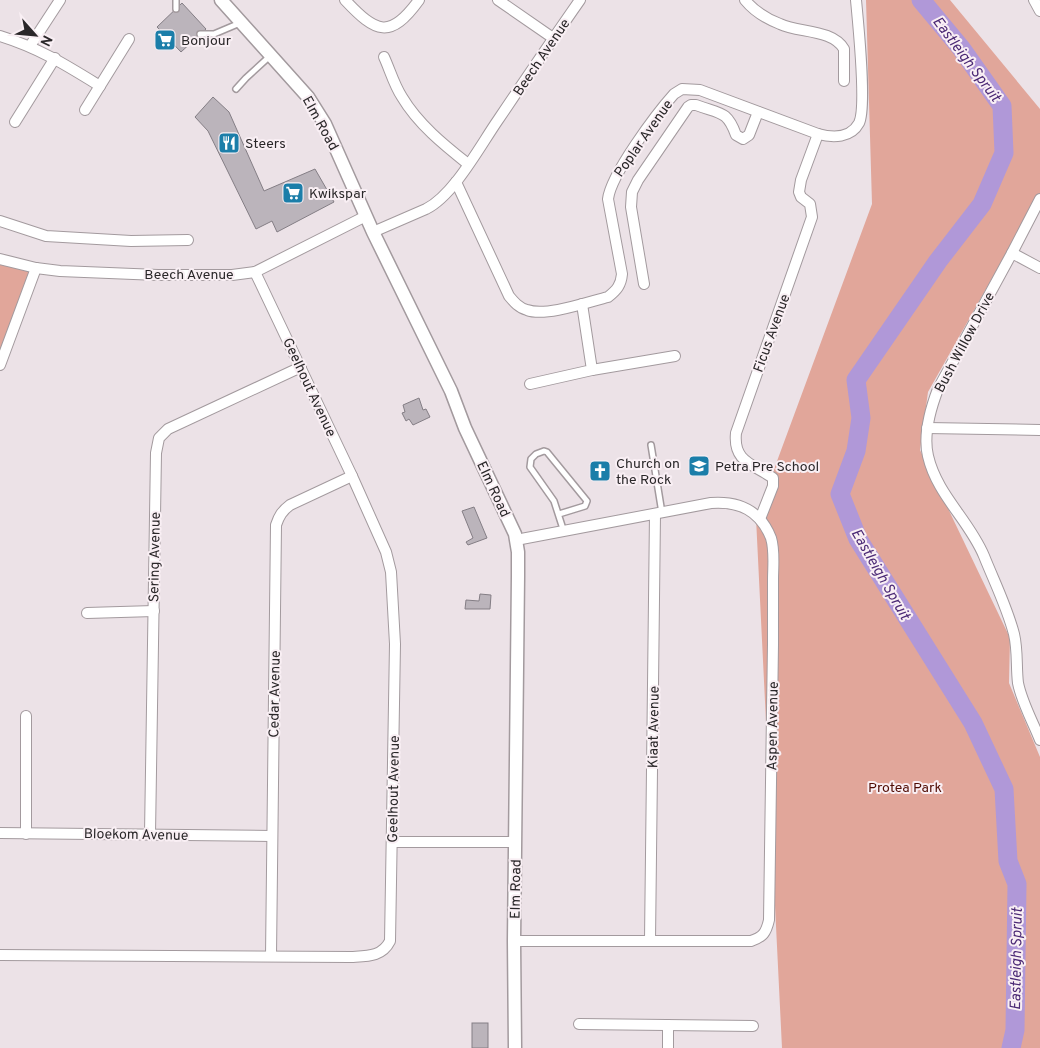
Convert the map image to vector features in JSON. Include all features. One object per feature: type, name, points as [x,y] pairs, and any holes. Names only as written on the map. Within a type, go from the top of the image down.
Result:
[{"type":"street","points":[[30,46],[60,0]]},
{"type":"street","name":"Elm Road","points":[[221,0],[272,55],[317,110],[373,232],[451,391],[465,428],[502,504],[516,540],[518,583],[514,941],[515,1048]]},
{"type":"street","points":[[345,0],[369,24],[384,28],[402,21],[419,0]]},
{"type":"street","points":[[498,0],[553,38]]},
{"type":"street","name":"Beech Avenue","points":[[373,232],[435,205],[456,182],[580,0]]},
{"type":"street","points":[[745,0],[754,9],[781,25],[821,35],[836,41],[844,49],[844,81]]},
{"type":"street","name":"Poplar Avenue","points":[[456,182],[509,296],[522,308],[535,312],[548,311],[608,296],[620,286],[622,274],[608,199],[610,190],[633,151],[674,94],[682,89],[700,90],[818,134],[831,137],[841,136],[854,129],[859,122],[863,104],[856,0]]},
{"type":"street","points":[[1034,0],[1040,11]]},
{"type":"street","points":[[0,36],[30,46],[55,58],[100,86]]},
{"type":"street","points":[[85,110],[129,39]]},
{"type":"street","points":[[384,57],[401,95],[413,114],[468,164]]},
{"type":"street","points":[[15,122],[55,58]]},
{"type":"street","points":[[644,284],[631,207],[632,192],[638,180],[688,106],[696,105],[726,116],[731,122],[736,135],[743,139],[749,135],[758,112]]},
{"type":"street","name":"Ficus Avenue","points":[[760,519],[773,486],[773,478],[741,457],[735,442],[736,433],[812,217],[810,204],[801,197],[800,187],[818,134]]},
{"type":"street","name":"Bush Willow Drive","points":[[1040,199],[938,389],[927,428],[926,448],[932,468],[951,504],[980,546],[1011,624],[1016,645],[1019,686],[1040,740]]},
{"type":"street","name":"Beech Avenue","points":[[0,259],[36,268],[60,271],[158,275],[232,275],[255,272],[366,216]]},
{"type":"street","points":[[0,221],[40,235],[61,238],[131,241],[188,240]]},
{"type":"street","points":[[1012,254],[1040,268]]},
{"type":"street","points":[[0,365],[36,268]]},
{"type":"street","name":"Geelhout Avenue","points":[[0,955],[351,956],[377,955],[387,947],[391,936],[395,644],[393,588],[386,552],[255,272]]},
{"type":"street","points":[[582,304],[592,370]]},
{"type":"street","points":[[530,384],[592,370],[675,356]]},
{"type":"street","name":"Sering Avenue","points":[[150,834],[156,452],[159,438],[168,429],[300,368]]},
{"type":"street","points":[[927,428],[1040,430]]},
{"type":"street","name":"Cedar Avenue","points":[[272,956],[276,525],[283,510],[290,505],[352,476]]},
{"type":"street","name":"Aspen Avenue","points":[[514,941],[751,941],[761,938],[766,932],[769,920],[774,553],[771,539],[760,519],[740,505],[727,502],[711,503],[516,540]]},
{"type":"street","name":"Kiaat Avenue","points":[[650,940],[659,513]]},
{"type":"street","points":[[87,613],[154,610]]},
{"type":"street","points":[[26,716],[26,834]]},
{"type":"street","name":"Bloekom Avenue","points":[[0,833],[272,836]]},
{"type":"street","points":[[392,842],[515,842]]},
{"type":"street","points":[[579,1024],[753,1026]]},
{"type":"street","points":[[668,1025],[668,1048]]},
{"type":"lane","points":[[176,0],[176,9]]},
{"type":"lane","points":[[200,34],[214,34],[241,22]]},
{"type":"lane","points":[[236,89],[272,55]]},
{"type":"lane","points":[[652,445],[659,513]]},
{"type":"lane","points":[[559,514],[585,506],[587,501],[548,452],[544,451],[536,454],[531,459],[530,467],[554,501],[564,532]]},
{"type":"green space","name":"Protea Park","points":[[866,0],[950,0],[1040,109],[1040,193],[928,392],[920,450],[1010,638],[1009,683],[1040,757],[1040,1048],[782,1048],[756,518],[872,204]]},
{"type":"green space","points":[[0,257],[34,267],[0,362]]},
{"type":"building","points":[[182,3],[206,29],[181,52],[157,27]]},
{"type":"building","points":[[213,97],[229,112],[264,191],[315,169],[334,202],[277,232],[272,221],[256,229],[208,131],[195,117]]},
{"type":"building","points":[[419,398],[423,410],[426,409],[430,417],[413,425],[409,419],[406,421],[402,413],[405,412],[403,405]]},
{"type":"building","points":[[474,507],[487,538],[468,545],[466,542],[473,538],[462,511]]},
{"type":"building","points":[[480,594],[491,595],[490,609],[465,609],[466,600],[479,601]]},
{"type":"building","points":[[472,1023],[488,1023],[488,1048],[472,1048]]},
{"type":"waterway","name":"Eastleigh Spruit","points":[[921,0],[961,48],[1002,106],[1004,153],[982,204],[938,261],[856,380],[861,418],[856,451],[840,494],[858,539],[973,723],[1004,789],[1008,861],[1017,884],[1015,1030],[1011,1048]]},
{"type":"place","name":"Bonjour","points":[[165,40]]},
{"type":"place","name":"Steers","points":[[229,143]]},
{"type":"place","name":"Kwikspar","points":[[293,193]]},
{"type":"place","name":"Petra Pre School","points":[[699,466]]},
{"type":"place","name":"Church on the Rock","points":[[600,471]]}]
